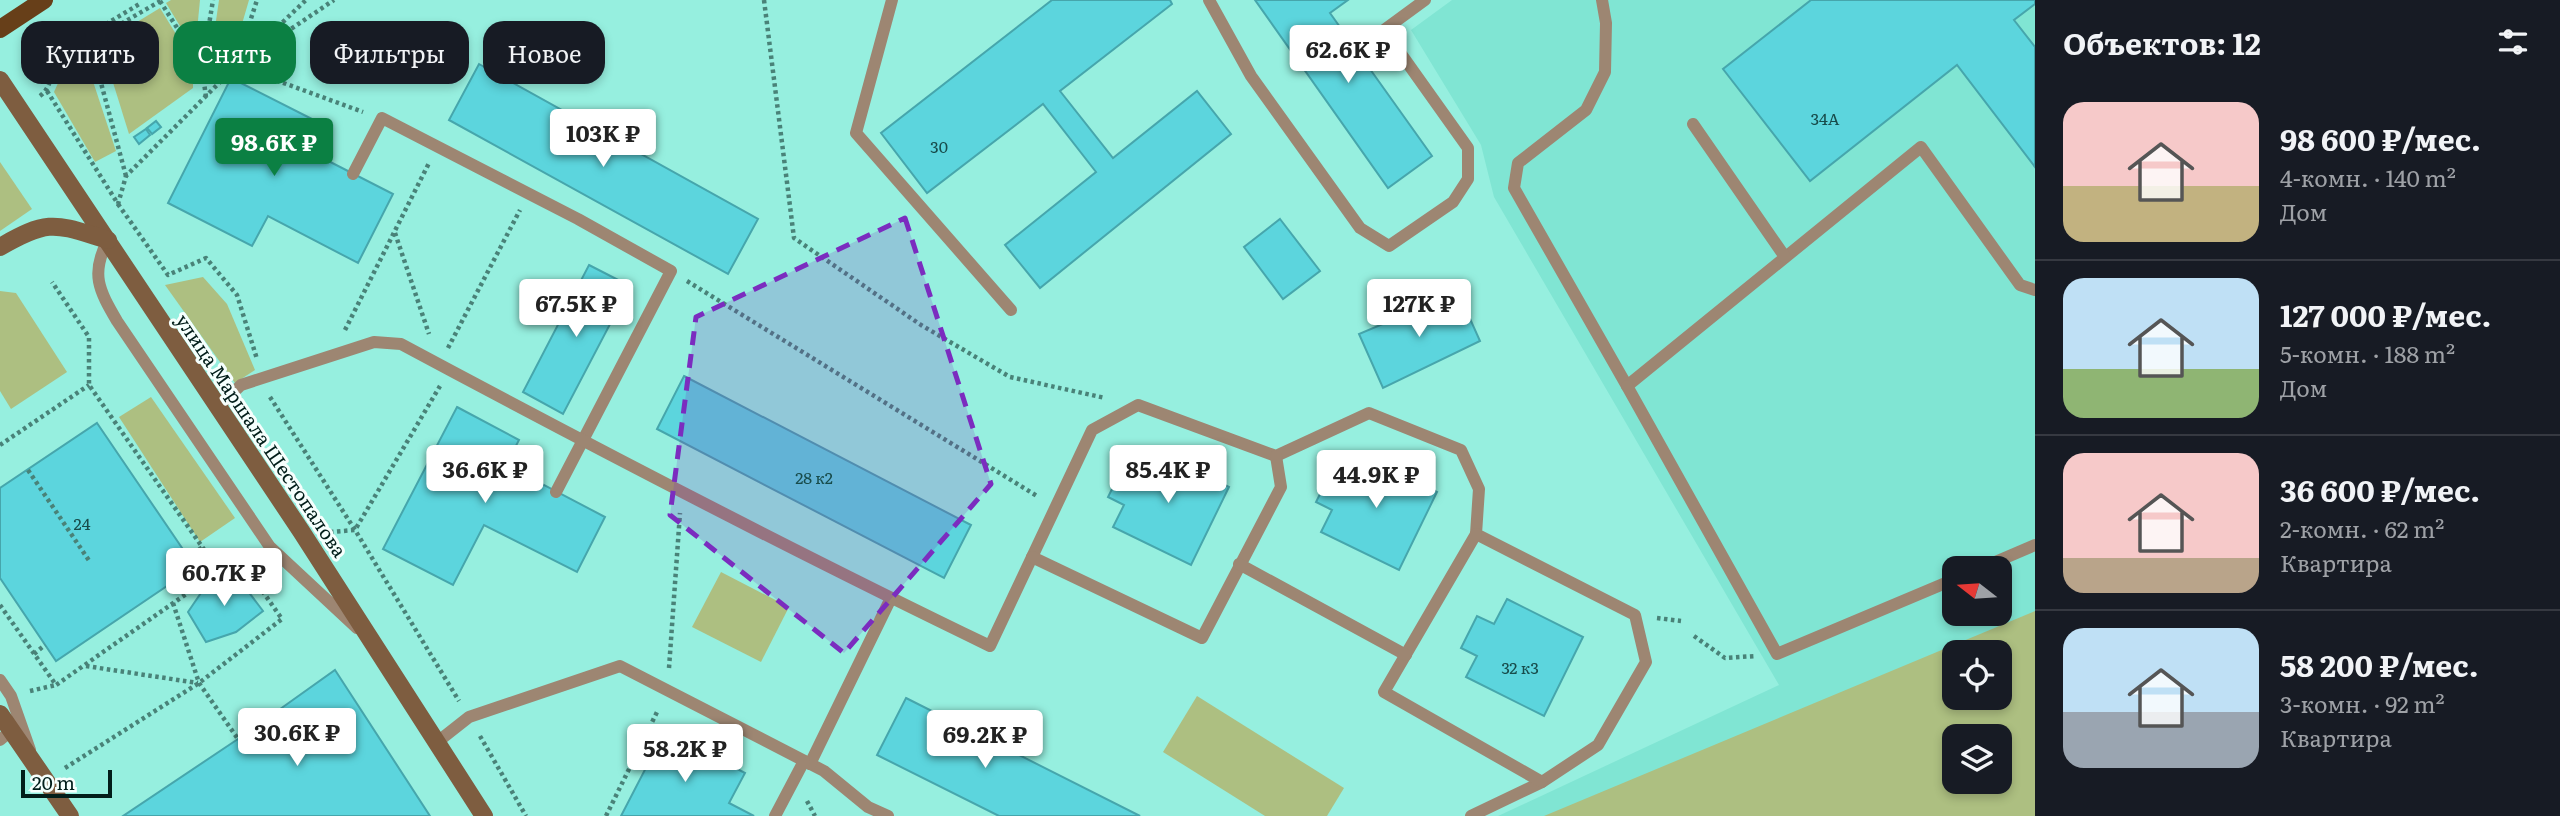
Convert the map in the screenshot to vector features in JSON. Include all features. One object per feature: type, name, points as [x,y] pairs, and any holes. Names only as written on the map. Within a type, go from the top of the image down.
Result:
[{"type":"main road","points":[[0,29],[44,0]]},
{"type":"street","name":"улица Маршала Шестопалова","points":[[0,80],[218,407],[484,816]]},
{"type":"street","points":[[0,247],[22,234],[50,226],[74,229],[108,240]]},
{"type":"street","points":[[0,714],[6,735],[37,768],[70,816]]},
{"type":"lane","points":[[892,0],[856,133],[1011,310]]},
{"type":"lane","points":[[1209,0],[1251,76],[1360,228],[1389,246],[1453,202],[1468,179],[1468,148],[1384,30],[1425,0]]},
{"type":"lane","points":[[1602,0],[1606,23],[1605,72],[1586,110],[1518,163],[1514,188],[1777,654],[1942,584]]},
{"type":"lane","points":[[353,174],[382,118],[671,271],[556,492]]},
{"type":"lane","points":[[1693,124],[1785,257]]},
{"type":"lane","points":[[1627,386],[1921,147],[2020,285],[2035,290]]},
{"type":"lane","points":[[108,240],[100,255],[96,277],[104,299],[117,321],[270,547],[372,642]]},
{"type":"lane","points":[[218,407],[241,386],[374,342],[401,344],[582,441],[990,646],[1092,430],[1138,405],[1276,456],[1369,413],[1461,450],[1479,489],[1476,534],[1384,692],[1542,782]]},
{"type":"lane","points":[[1032,557],[1202,638],[1281,487],[1276,456]]},
{"type":"lane","points":[[1471,816],[1542,782],[1598,745],[1646,662],[1635,615],[1476,534]]},
{"type":"lane","points":[[2009,556],[2035,545]]},
{"type":"lane","points":[[1240,564],[1406,655]]},
{"type":"lane","points":[[775,816],[807,762],[891,598]]},
{"type":"lane","points":[[436,743],[469,717],[620,666],[824,771],[868,807],[888,816]]},
{"type":"lane","points":[[0,680],[11,696],[37,768]]},
{"type":"path","points":[[126,21],[161,0],[174,21]]},
{"type":"path","points":[[210,21],[213,0]]},
{"type":"path","points":[[250,21],[257,0]]},
{"type":"path","points":[[284,21],[306,0]]},
{"type":"path","points":[[296,26],[334,0]]},
{"type":"path","points":[[764,0],[794,237],[921,325],[1010,377],[1138,405]]},
{"type":"path","points":[[111,21],[141,3]]},
{"type":"path","points":[[40,96],[47,91],[50,84]]},
{"type":"path","points":[[101,84],[126,176]]},
{"type":"path","points":[[204,84],[206,98]]},
{"type":"path","points":[[118,204],[126,176],[219,84]]},
{"type":"path","points":[[287,84],[382,118]]},
{"type":"path","points":[[47,91],[118,204],[169,275],[206,258],[237,295],[268,394],[355,530],[527,816]]},
{"type":"path","points":[[332,356],[437,146]]},
{"type":"path","points":[[355,530],[444,367],[528,193]]},
{"type":"path","points":[[394,232],[444,367]]},
{"type":"path","points":[[671,271],[1056,508]]},
{"type":"path","points":[[52,282],[89,337],[89,385],[219,570]]},
{"type":"path","points":[[0,446],[89,385]]},
{"type":"path","points":[[27,470],[90,562]]},
{"type":"path","points":[[606,816],[668,691],[681,491]]},
{"type":"path","points":[[330,532],[355,530]]},
{"type":"path","points":[[187,557],[203,547]]},
{"type":"path","points":[[29,691],[56,685],[219,570],[257,552]]},
{"type":"path","points":[[61,771],[199,683],[282,619],[244,565],[219,570]]},
{"type":"path","points":[[173,603],[199,683],[238,739]]},
{"type":"path","points":[[0,605],[56,685]]},
{"type":"path","points":[[1694,635],[1725,658],[1777,654]]},
{"type":"path","points":[[34,654],[45,645]]},
{"type":"path","points":[[85,665],[199,683]]},
{"type":"highlighted area","points":[[905,218],[991,484],[844,653],[670,515],[696,317]]},
{"type":"shaded area","points":[[171,0],[200,0],[198,21],[177,21],[166,3]]},
{"type":"shaded area","points":[[219,0],[249,0],[243,21],[216,21]]},
{"type":"shaded area","points":[[1452,0],[2035,0],[2035,816],[1498,816],[1779,685],[1494,197],[1481,145],[1411,30]]},
{"type":"shaded area","points":[[160,8],[173,29],[173,84],[193,84],[193,88],[129,134],[113,84],[159,84],[159,21],[139,21]]},
{"type":"shaded area","points":[[58,84],[94,84],[116,151],[95,162],[54,92]]},
{"type":"shaded area","points":[[0,162],[32,209],[0,231]]},
{"type":"shaded area","points":[[203,277],[227,304],[255,370],[235,383],[165,285]]},
{"type":"shaded area","points":[[0,291],[16,293],[67,372],[11,409],[0,391]]},
{"type":"shaded area","points":[[151,397],[235,518],[200,542],[119,417]]},
{"type":"shaded area","points":[[721,572],[789,607],[761,662],[692,627]]},
{"type":"shaded area","points":[[2035,611],[2035,816],[1544,816],[1942,650],[1942,710],[2012,710],[2012,640],[1966,640],[1999,626],[2012,626],[2012,621]]},
{"type":"shaded area","points":[[1197,696],[1344,788],[1327,816],[1265,816],[1163,752]]},
{"type":"building","points":[[1052,0],[1170,0],[1172,4],[1060,91],[1113,158],[1197,91],[1231,134],[1040,288],[1005,245],[1096,172],[1043,104],[927,193],[881,133]]},
{"type":"building","points":[[1255,0],[1348,0],[1330,13],[1432,156],[1388,188]]},
{"type":"building","points":[[1811,0],[2035,0],[2035,4],[2014,20],[2035,47],[2035,167],[1957,65],[1810,181],[1723,69]]},
{"type":"building","points":[[479,64],[483,66],[483,84],[515,84],[758,219],[728,274],[449,120]]},
{"type":"building","points":[[228,84],[243,84],[312,119],[299,146],[393,194],[358,263],[268,216],[252,246],[168,203]]},
{"type":"building","points":[[156,121],[161,127],[152,134],[147,128]]},
{"type":"building","points":[[146,129],[150,135],[139,144],[134,137]]},
{"type":"building","points":[[1280,219],[1320,271],[1283,299],[1244,247]]},
{"type":"building","points":[[589,265],[630,286],[563,414],[523,392]]},
{"type":"building","points":[[1458,292],[1480,341],[1383,388],[1359,334]]},
{"type":"building","points":[[684,376],[971,525],[944,578],[657,429]]},
{"type":"building","points":[[457,407],[519,440],[506,465],[605,517],[577,572],[484,525],[453,585],[383,549]]},
{"type":"building","points":[[97,423],[195,567],[56,661],[0,578],[0,488]]},
{"type":"building","points":[[1153,449],[1229,487],[1191,565],[1113,527],[1124,505],[1108,497],[1124,465],[1141,474]]},
{"type":"building","points":[[1361,454],[1437,492],[1399,570],[1321,532],[1332,510],[1316,502],[1332,470],[1349,479]]},
{"type":"building","points":[[232,570],[263,611],[236,632],[206,642],[188,612],[203,590]]},
{"type":"building","points":[[1507,599],[1583,637],[1544,716],[1466,677],[1477,656],[1461,648],[1477,616],[1494,624]]},
{"type":"building","points":[[335,670],[430,816],[123,816],[238,739]]},
{"type":"building","points":[[906,698],[1140,816],[999,816],[877,755]]},
{"type":"building","points":[[665,731],[745,773],[729,803],[754,816],[621,816]]}]
